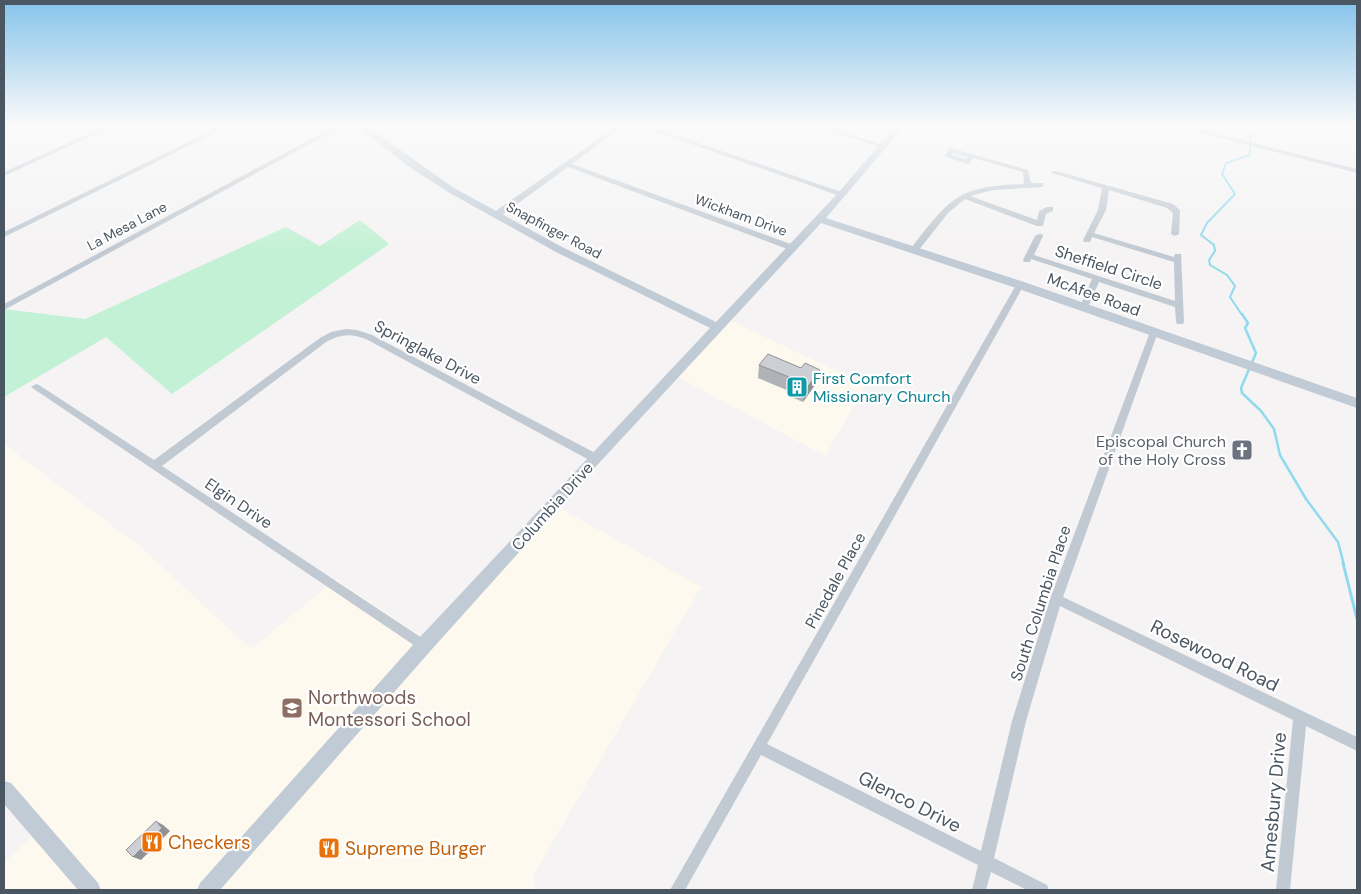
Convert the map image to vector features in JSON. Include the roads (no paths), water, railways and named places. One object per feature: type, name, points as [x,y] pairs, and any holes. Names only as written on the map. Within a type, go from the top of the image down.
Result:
[{"type":"main road","name":"Snapfinger Road","points":[[415,167],[496,215],[560,250],[719,328]]},
{"type":"main road","name":"Columbia Drive","points":[[207,890],[424,646],[595,458],[719,328],[867,167]]},
{"type":"main road","name":"McAfee Road","points":[[915,249],[1357,403]]},
{"type":"main road","points":[[4,790],[91,890]]},
{"type":"street","points":[[4,174],[20,167]]},
{"type":"street","points":[[4,235],[143,167]]},
{"type":"street","name":"La Mesa Lane","points":[[4,307],[265,167]]},
{"type":"street","points":[[496,215],[563,167]]},
{"type":"street","name":"Wickham Drive","points":[[574,167],[793,248]]},
{"type":"street","points":[[762,167],[843,194]]},
{"type":"street","points":[[1010,167],[1026,171],[1028,186]]},
{"type":"street","points":[[1340,167],[1357,171]]},
{"type":"street","points":[[1054,172],[1170,206],[1176,212],[1175,234]]},
{"type":"street","points":[[915,249],[940,216],[964,196],[982,190],[1040,185]]},
{"type":"street","points":[[1106,187],[1102,210],[1089,237],[1178,258],[1180,322]]},
{"type":"street","points":[[964,196],[1040,224],[1040,216],[1050,209]]},
{"type":"street","name":"McAfee Road","points":[[819,219],[915,249]]},
{"type":"street","name":"Sheffield Circle","points":[[1039,236],[1028,258],[1179,305]]},
{"type":"street","points":[[1084,307],[1096,280]]},
{"type":"street","name":"Pinedale Place","points":[[677,890],[1020,285]]},
{"type":"street","name":"Springlake Drive","points":[[155,465],[323,340],[340,332],[351,330],[369,337],[595,458]]},
{"type":"street","name":"South Columbia Place","points":[[978,890],[1019,721],[1056,599],[1154,332]]},
{"type":"street","name":"Elgin Drive","points":[[36,387],[424,646]]},
{"type":"street","name":"Rosewood Road","points":[[1056,599],[1357,744]]},
{"type":"street","name":"Amesbury Drive","points":[[1283,890],[1300,717]]},
{"type":"street","name":"Glenco Drive","points":[[759,747],[1042,890]]},
{"type":"waterway","points":[[1225,167],[1222,174],[1235,194],[1207,223],[1201,235],[1214,245],[1215,251],[1209,260],[1210,265],[1227,275],[1235,286],[1230,297],[1242,315]]},
{"type":"waterway","points":[[1242,314],[1248,323],[1245,328],[1256,353],[1241,388],[1242,393],[1261,411],[1274,429],[1280,455],[1306,499],[1338,542],[1344,565]]},
{"type":"waterway","points":[[1343,563],[1357,619]]},
{"type":"place","name":"First Comfort Missionary Church","points":[[797,387]]},
{"type":"place","name":"Episcopal Church of the Holy Cross","points":[[1242,450]]},
{"type":"place","name":"Northwoods Montessori School","points":[[292,708]]},
{"type":"place","name":"Checkers","points":[[152,842]]},
{"type":"place","name":"Supreme Burger","points":[[329,848]]}]
